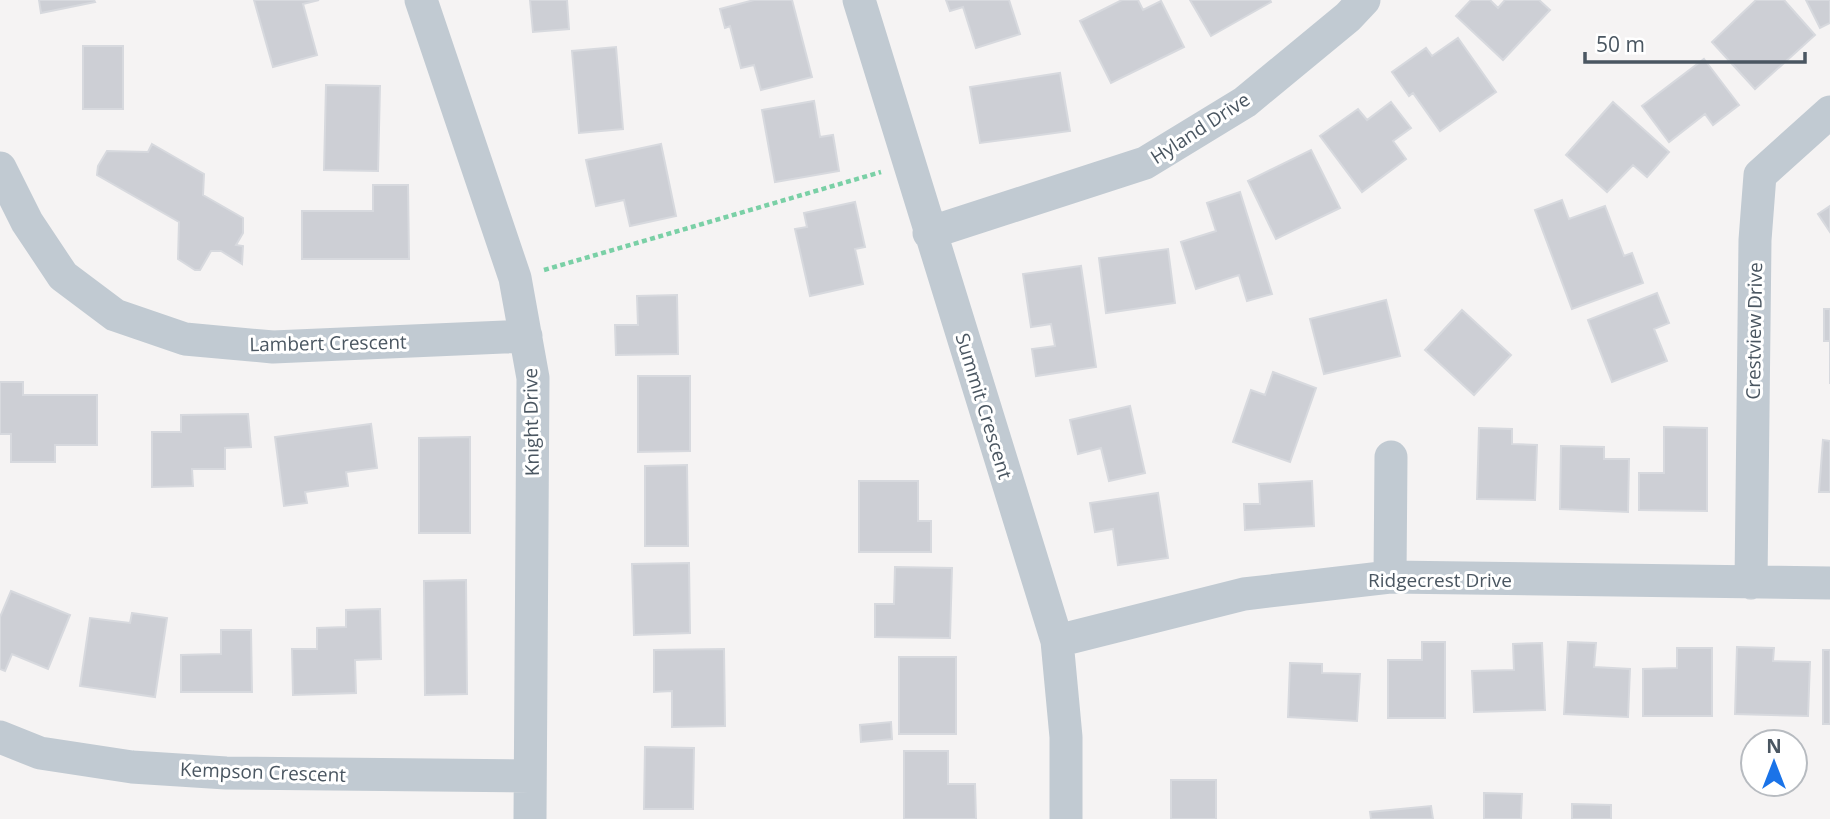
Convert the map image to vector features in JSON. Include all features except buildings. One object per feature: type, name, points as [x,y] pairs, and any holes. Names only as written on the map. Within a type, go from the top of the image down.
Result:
[{"type":"street","name":"Knight Drive","points":[[421,0],[515,278],[533,378],[530,819]]},
{"type":"street","name":"Summit Crescent","points":[[859,0],[1057,640],[1066,737],[1066,819]]},
{"type":"street","name":"Hyland Drive","points":[[929,233],[1145,163],[1245,102],[1350,6]]},
{"type":"street","name":"Crestview Drive","points":[[1751,583],[1755,240],[1760,175],[1830,111]]},
{"type":"street","name":"Lambert Crescent","points":[[0,168],[27,222],[63,276],[115,315],[185,339],[273,347],[526,336]]},
{"type":"street","points":[[1390,577],[1391,457]]},
{"type":"street","name":"Ridgecrest Drive","points":[[1057,640],[1244,594],[1390,577],[1830,583]]},
{"type":"street","name":"Kempson Crescent","points":[[0,737],[40,753],[132,767],[226,773],[530,776]]},
{"type":"path","points":[[536,272],[889,170]]}]
